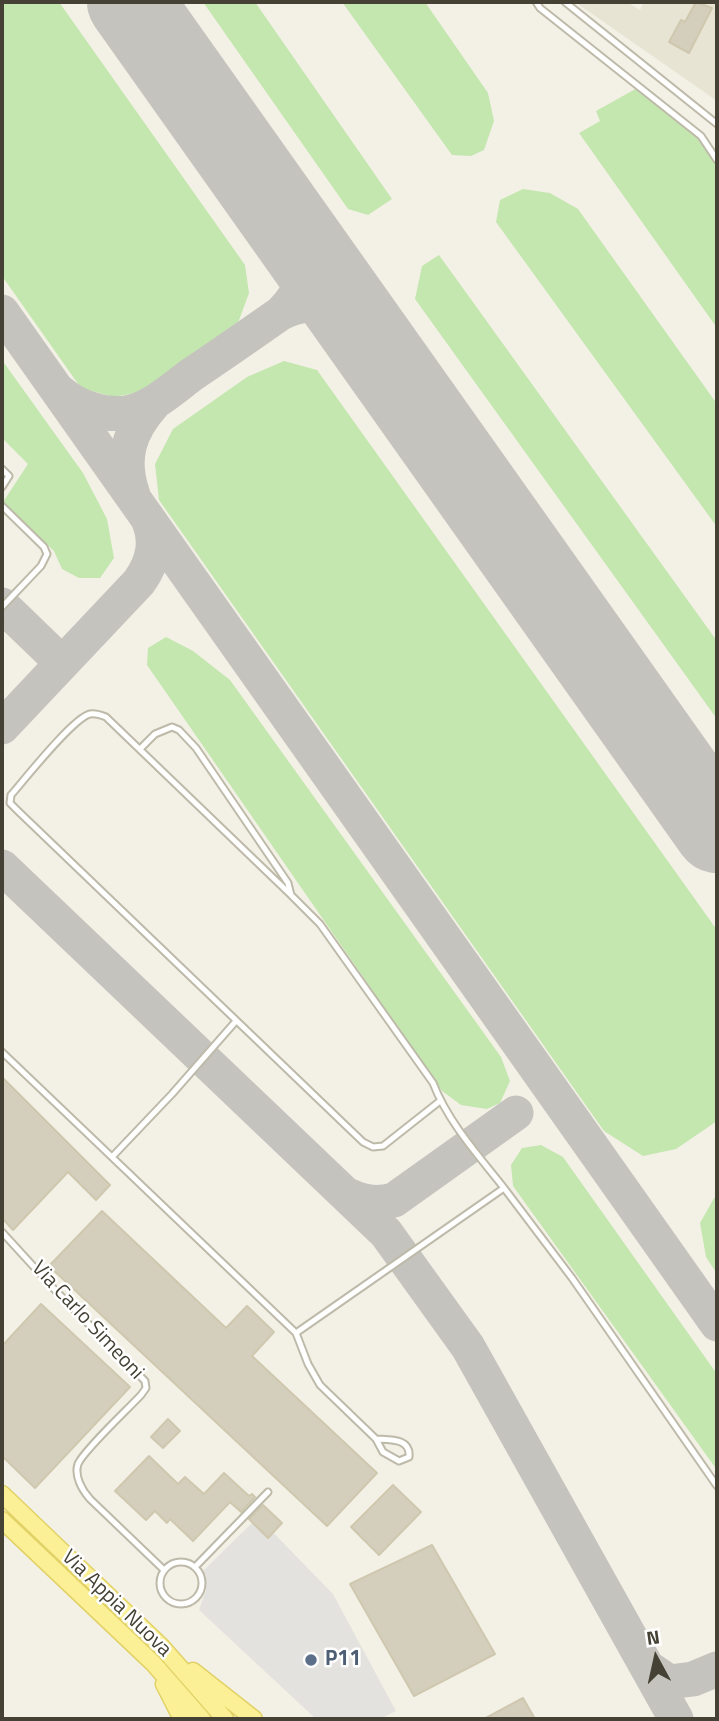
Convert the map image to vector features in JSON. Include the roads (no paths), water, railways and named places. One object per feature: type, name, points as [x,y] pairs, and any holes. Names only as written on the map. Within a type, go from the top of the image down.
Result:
[{"type":"main road","name":"Via Appia Nuova","points":[[2,1494],[162,1646],[225,1719]]},
{"type":"main road","name":"Via Appia Nuova","points":[[2,1520],[153,1663],[202,1719]]},
{"type":"main road","points":[[162,1646],[254,1719]]},
{"type":"main road","points":[[153,1663],[182,1719]]},
{"type":"lane","points":[[536,2],[540,8],[701,136],[717,160]]},
{"type":"lane","points":[[565,2],[717,124]]},
{"type":"lane","points":[[2,469],[9,476],[2,487]]},
{"type":"lane","points":[[2,506],[44,547],[47,554],[41,566],[2,607]]},
{"type":"lane","points":[[440,1101],[383,1146],[373,1147],[363,1142],[10,803],[11,794],[73,725],[87,714],[106,717],[291,895],[320,924],[433,1083],[440,1101],[572,1278],[717,1486]]},
{"type":"lane","points":[[140,749],[155,734],[172,727],[179,730],[196,748],[269,854],[288,883],[291,895]]},
{"type":"lane","points":[[112,1157],[236,1021]]},
{"type":"lane","points":[[2,1052],[296,1333],[320,1385],[376,1439],[383,1452],[399,1461],[409,1457],[410,1450],[407,1445],[399,1441],[376,1439]]},
{"type":"lane","points":[[296,1333],[504,1188]]},
{"type":"lane","name":"Via Carlo Simeoni","points":[[2,1232],[55,1290],[144,1377],[144,1392],[80,1460],[78,1475],[82,1488],[90,1499],[164,1570]]},
{"type":"lane","points":[[195,1567],[268,1492]]},
{"type":"lane","points":[[176,1563],[195,1567],[201,1579],[200,1592],[190,1602],[183,1604],[164,1597],[159,1583],[164,1570],[176,1563]]},
{"type":"place","name":"P11","points":[[311,1660]]}]
